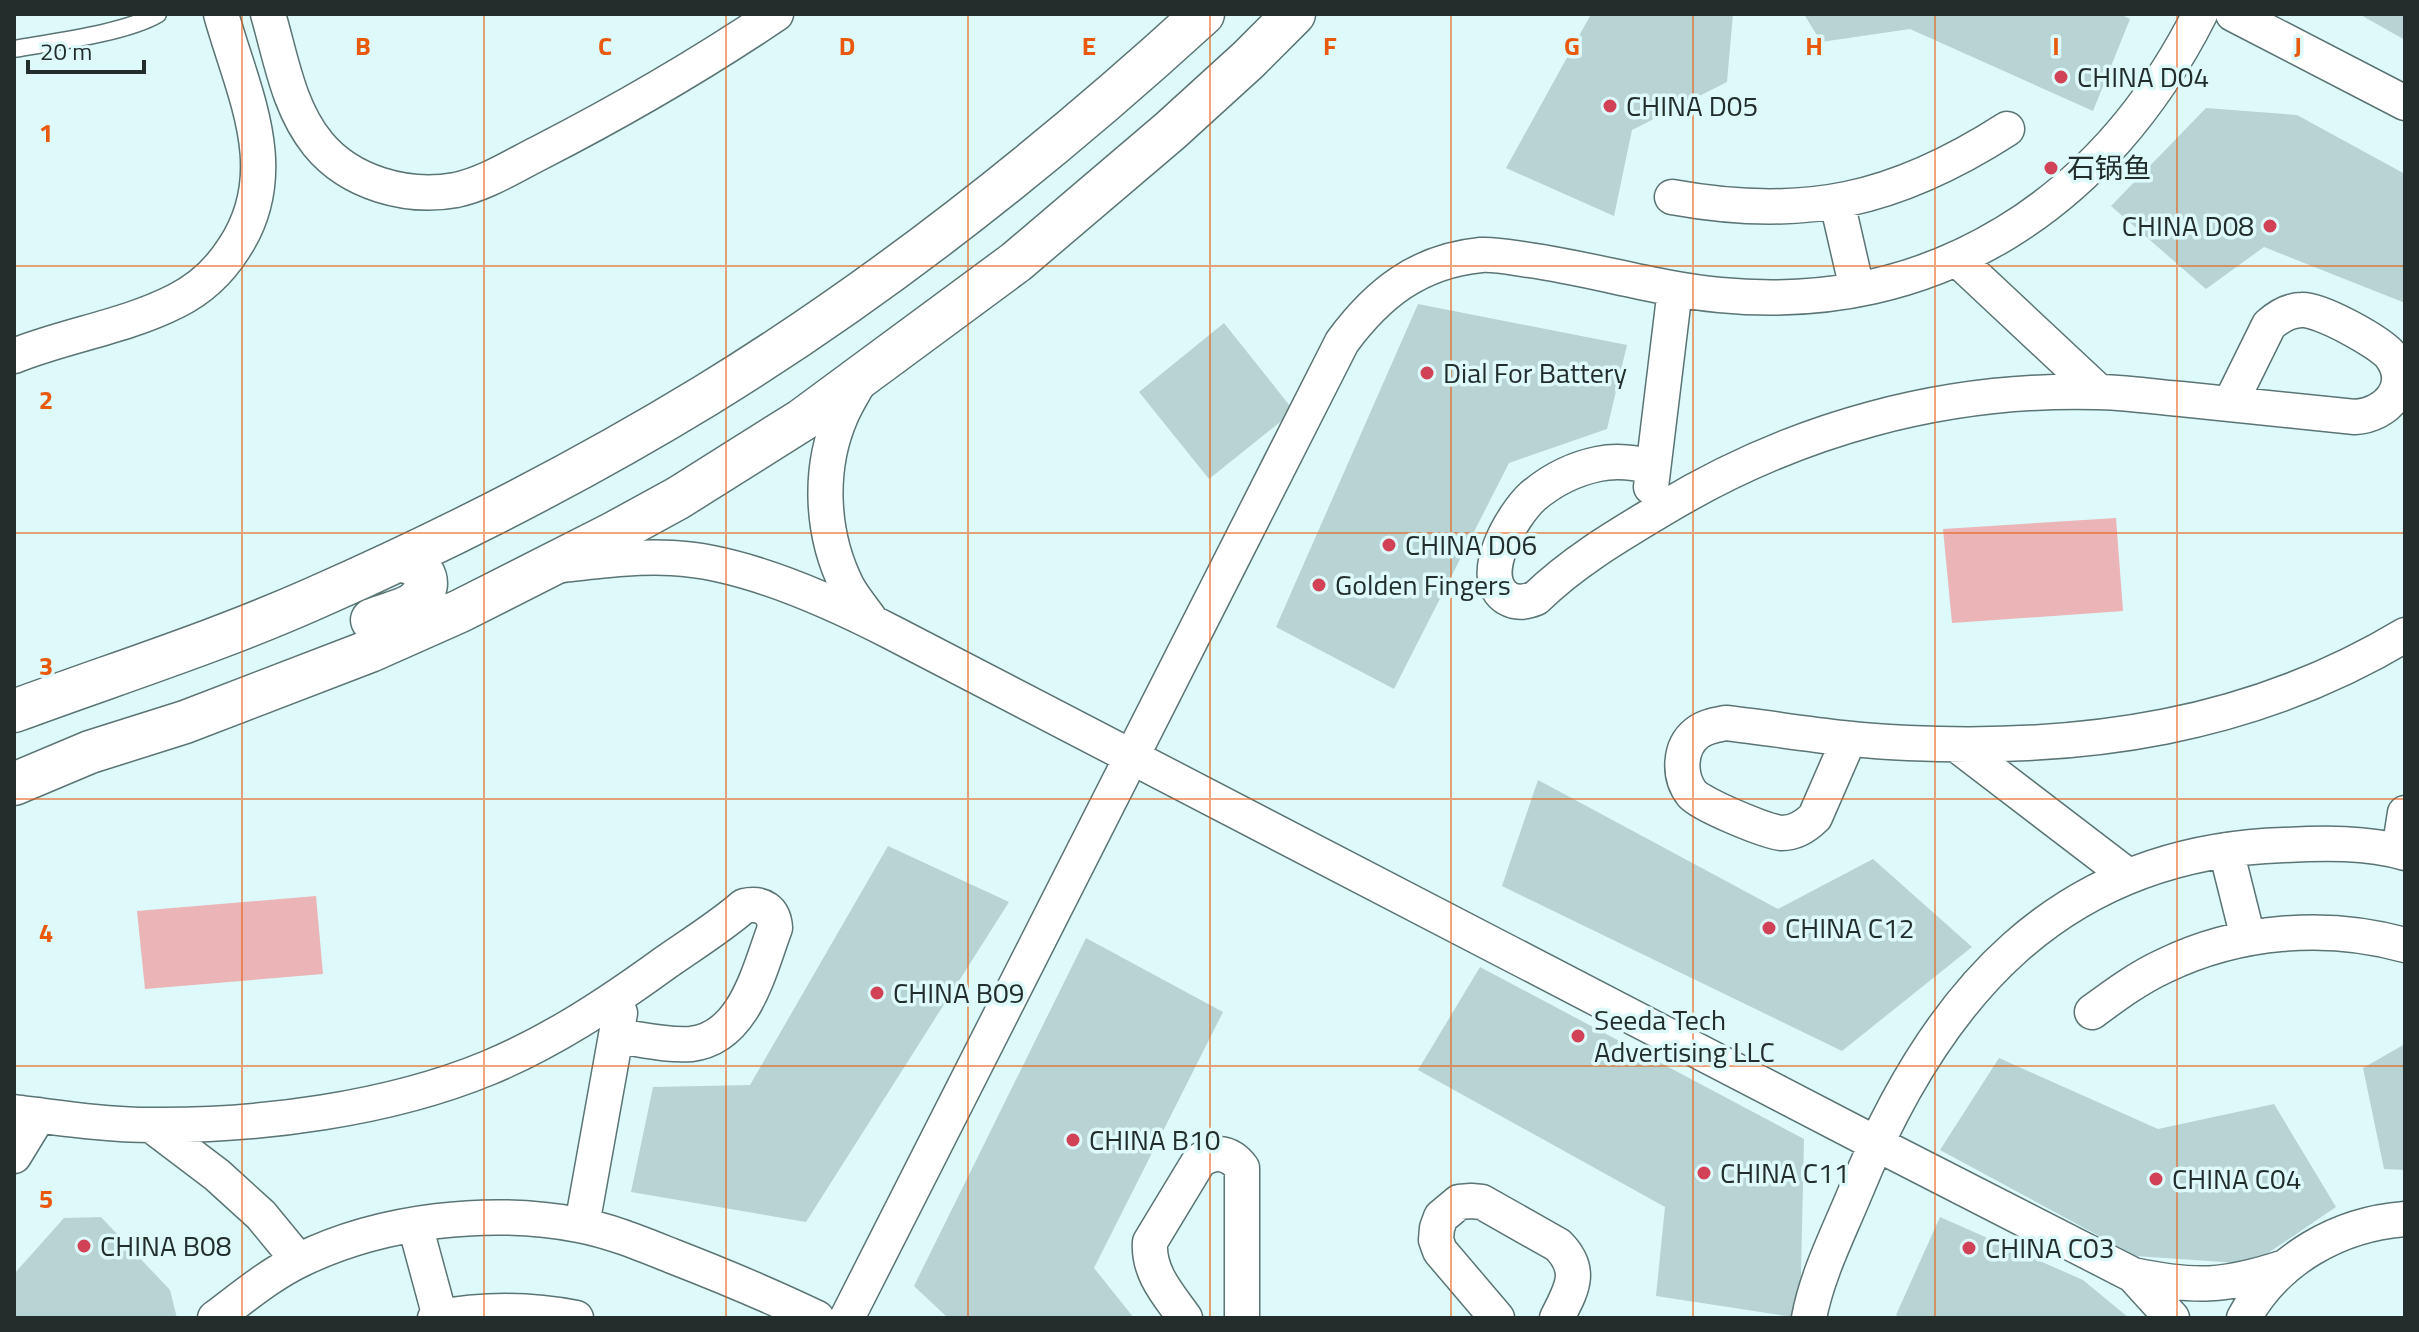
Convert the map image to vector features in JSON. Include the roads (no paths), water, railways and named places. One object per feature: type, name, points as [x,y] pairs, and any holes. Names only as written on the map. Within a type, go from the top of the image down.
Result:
[{"type":"street","points":[[16,355],[177,301],[202,285],[224,264],[240,238],[253,211],[259,181],[259,151],[254,121],[221,14]]},
{"type":"street","points":[[268,14],[301,120],[320,146],[349,171],[383,187],[419,193],[457,190],[492,177],[669,82],[776,14]]},
{"type":"street","points":[[14,711],[229,634],[394,562],[527,497],[618,447],[781,347],[869,286],[1035,160],[1203,14]]},
{"type":"street","points":[[1106,186],[1091,177],[1087,169],[1088,152],[1191,55],[1201,40],[1210,14]]},
{"type":"street","points":[[14,784],[90,752],[185,722],[370,651],[549,567],[716,475],[802,420],[1016,262],[1248,60],[1294,14]]},
{"type":"street","points":[[847,1318],[1342,342],[1359,318],[1379,298],[1429,268],[1456,259],[1485,255],[1612,274],[1675,289],[1720,295],[1812,295],[1891,282],[1957,259],[2003,235],[2047,206],[2087,172],[2123,134],[2155,92],[2200,14]]},
{"type":"street","points":[[2233,14],[2405,103]]},
{"type":"street","points":[[1672,197],[1738,207],[1837,202],[1912,180],[1945,166],[2007,129]]},
{"type":"street","points":[[1837,202],[1857,289]]},
{"type":"street","points":[[1957,259],[2099,392]]},
{"type":"street","points":[[1647,518],[1675,289]]},
{"type":"street","points":[[1653,466],[1628,462],[1601,463],[1552,481],[1531,497],[1502,541],[1495,566],[1497,587],[1504,596],[1525,602],[1536,598],[1593,551],[1698,488],[1765,455],[1863,420],[1921,406],[2039,392],[2099,392],[2355,417],[2370,416],[2383,410],[2393,399],[2397,371],[2391,357],[2381,347],[2326,315],[2301,310],[2278,317],[2269,325],[2230,404]]},
{"type":"street","points":[[862,377],[841,416],[828,457],[825,501],[832,545],[847,586],[872,622]]},
{"type":"street","points":[[549,567],[635,558],[675,558],[754,574],[872,622],[2133,1275],[2171,1283],[2210,1285],[2248,1279],[2285,1267]]},
{"type":"street","points":[[90,752],[138,715],[165,701],[418,600],[424,591],[422,571],[415,563],[404,560],[394,562]]},
{"type":"street","points":[[1849,739],[1815,817],[1793,831],[1781,833],[1769,830],[1706,804],[1693,794],[1684,780],[1682,763],[1686,747],[1696,734],[1710,725],[1726,723],[1849,739],[1957,745],[2076,741],[2145,732],[2211,717],[2277,696],[2332,674],[2405,635]]},
{"type":"street","points":[[1957,745],[2127,875]]},
{"type":"street","points":[[1809,1318],[1818,1281],[1875,1143],[1934,1039],[1964,999],[1998,962],[2036,929],[2127,875],[2160,863],[2226,850],[2313,844],[2402,852],[2405,813]]},
{"type":"street","points":[[2226,850],[2248,938]]},
{"type":"street","points":[[14,1156],[27,1114],[151,1125],[206,1123],[289,1116],[371,1103],[425,1090],[468,1076],[521,1053],[623,993],[744,906],[753,904],[770,911],[775,928],[747,1000],[738,1017],[725,1030],[691,1044],[616,1036]]},
{"type":"street","points":[[2092,1012],[2127,986],[2165,965],[2206,949],[2248,938],[2294,932],[2340,933],[2405,945]]},
{"type":"street","points":[[582,1225],[623,993]]},
{"type":"street","points":[[151,1125],[217,1175],[261,1215],[298,1260]]},
{"type":"street","points":[[1185,1318],[1155,1275],[1149,1253],[1150,1242],[1199,1161],[1217,1153],[1227,1154],[1242,1168],[1242,1318]]},
{"type":"street","points":[[1497,1318],[1440,1251],[1436,1240],[1441,1217],[1459,1202],[1482,1202],[1558,1245],[1567,1254],[1573,1266],[1574,1279],[1557,1318]]},
{"type":"street","points":[[215,1318],[298,1260],[359,1239],[415,1225],[502,1217],[582,1225],[627,1238],[817,1318]]},
{"type":"street","points":[[2244,1318],[2265,1287],[2307,1250],[2332,1236],[2358,1227],[2405,1219]]},
{"type":"street","points":[[415,1225],[438,1318],[496,1311],[553,1313],[576,1318]]},
{"type":"street","points":[[2133,1275],[2172,1318]]},
{"type":"lane","points":[[14,49],[113,29],[148,20],[158,14]]},
{"type":"place","name":"CHINA D04","points":[[2061,77]]},
{"type":"place","name":"CHINA D05","points":[[1610,106]]},
{"type":"place","name":"石锅鱼","points":[[2051,168]]},
{"type":"place","name":"CHINA D08","points":[[2270,226]]},
{"type":"place","name":"Dial For Battery","points":[[1427,373]]},
{"type":"place","name":"CHINA D06","points":[[1389,545]]},
{"type":"place","name":"Golden Fingers","points":[[1319,585]]},
{"type":"place","name":"CHINA C12","points":[[1769,928]]},
{"type":"place","name":"CHINA B09","points":[[877,993]]},
{"type":"place","name":"Seeda Tech Advertising LLC","points":[[1578,1036]]},
{"type":"place","name":"CHINA B10","points":[[1073,1140]]},
{"type":"place","name":"CHINA C11","points":[[1704,1173]]},
{"type":"place","name":"CHINA C04","points":[[2156,1179]]},
{"type":"place","name":"CHINA B08","points":[[84,1246]]},
{"type":"place","name":"CHINA C03","points":[[1969,1248]]}]
